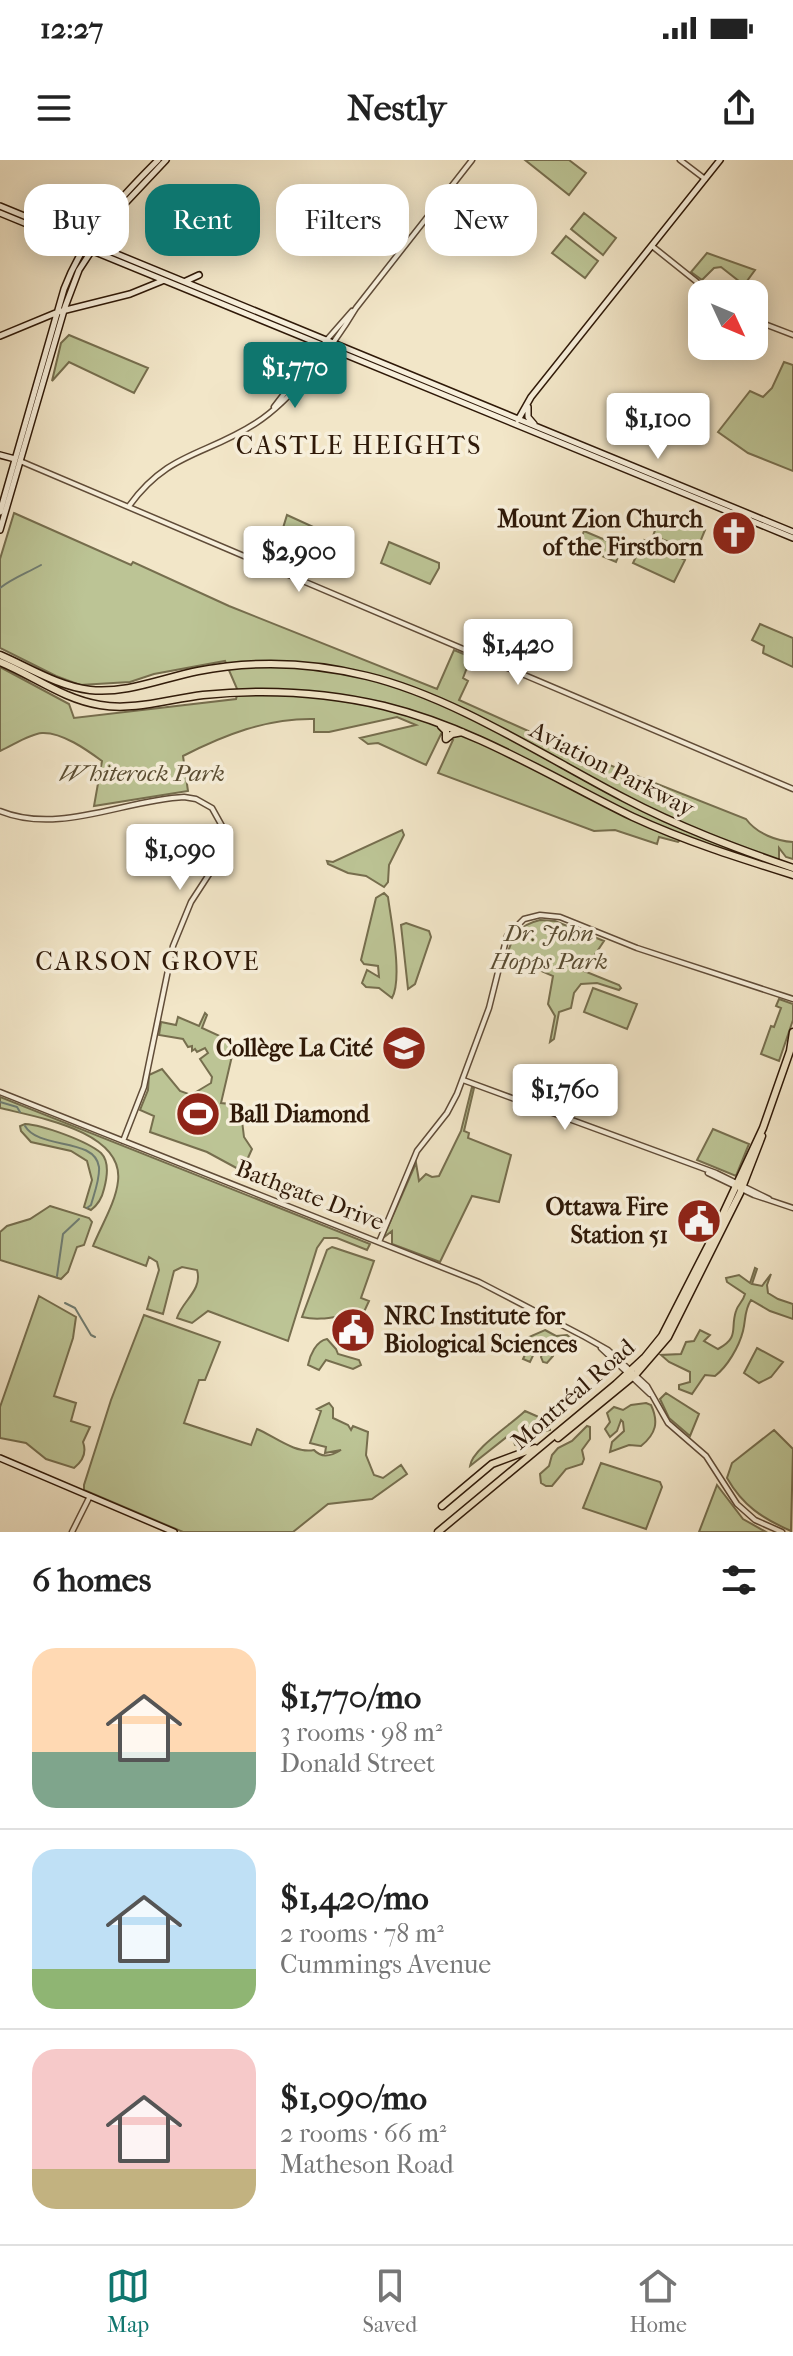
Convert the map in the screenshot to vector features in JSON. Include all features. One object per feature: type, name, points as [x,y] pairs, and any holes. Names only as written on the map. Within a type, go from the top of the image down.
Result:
[{"type":"main road","points":[[129,191],[158,160]]},
{"type":"main road","points":[[129,201],[166,160]]},
{"type":"main road","points":[[519,422],[537,391],[720,160]]},
{"type":"main road","points":[[0,206],[23,219]]},
{"type":"main road","points":[[2,215],[23,219]]},
{"type":"main road","points":[[0,530],[75,256]]},
{"type":"main road","points":[[72,270],[79,256]]},
{"type":"main road","points":[[61,312],[87,256]]},
{"type":"main road","points":[[82,264],[97,256]]},
{"type":"main road","points":[[106,256],[793,535]]},
{"type":"main road","points":[[122,256],[160,276],[183,281],[327,344],[538,427],[793,535]]},
{"type":"main road","points":[[183,281],[190,281],[199,275],[197,283],[201,289]]},
{"type":"main road","points":[[0,336],[61,312],[150,286],[160,276]]},
{"type":"main road","points":[[69,294],[72,304],[80,306]]},
{"type":"main road","points":[[506,414],[528,404]]},
{"type":"main road","points":[[528,404],[528,417],[538,427]]},
{"type":"main road","points":[[2,456],[18,460]]},
{"type":"main road","points":[[2,456],[11,473]]},
{"type":"main road","points":[[0,512],[18,460]]},
{"type":"main road","name":"Aviation Parkway","points":[[0,655],[60,683],[93,690],[120,689],[201,670],[253,664],[318,667],[365,675],[446,704],[680,825],[793,868]]},
{"type":"main road","name":"Aviation Parkway","points":[[0,662],[67,695],[101,705],[134,706],[238,693],[288,693],[366,702],[465,732],[676,835],[793,875]]},
{"type":"main road","points":[[435,721],[445,730],[446,739],[454,733],[465,732]]},
{"type":"main road","points":[[676,835],[680,825]]},
{"type":"main road","name":"Montréal Road","points":[[441,1532],[632,1373],[667,1333],[761,1143],[763,1128],[791,1048],[793,1032]]},
{"type":"main road","name":"Montréal Road","points":[[460,1516],[632,1373]]},
{"type":"main road","points":[[442,1506],[495,1462],[545,1443]]},
{"type":"main road","points":[[0,1458],[174,1532]]},
{"type":"main road","points":[[478,1476],[486,1473],[492,1475],[491,1488]]},
{"type":"street","points":[[129,506],[161,470],[253,425],[271,412],[472,160]]},
{"type":"street","points":[[680,160],[705,179]]},
{"type":"street","points":[[652,246],[694,280]]},
{"type":"street","points":[[768,325],[793,335]]},
{"type":"street","points":[[18,460],[793,789]]},
{"type":"street","points":[[0,811],[18,817],[49,820],[184,797],[210,806],[222,826],[222,853],[191,902],[173,946],[144,1088],[123,1141]]},
{"type":"street","points":[[379,1242],[417,1151],[447,1113],[463,1080],[489,1008],[507,936],[518,923],[534,916],[560,917],[637,948],[793,999]]},
{"type":"street","points":[[463,1080],[703,1170],[793,1208]]},
{"type":"street","name":"Bathgate Drive","points":[[0,1092],[493,1288],[600,1346],[632,1373],[655,1399],[668,1423],[701,1451],[737,1504],[755,1520],[782,1532]]},
{"type":"street","points":[[72,1532],[90,1496]]},
{"type":"green space","points":[[525,160],[569,160],[586,173],[569,195]]},
{"type":"green space","points":[[584,213],[616,238],[603,255],[571,229]]},
{"type":"green space","points":[[566,236],[598,261],[585,278],[552,253]]},
{"type":"green space","points":[[707,253],[755,270],[748,280],[738,280],[721,267],[714,268],[702,280],[691,272]]},
{"type":"green space","points":[[69,335],[148,368],[134,393],[69,362],[52,381],[61,343]]},
{"type":"green space","points":[[784,362],[793,365],[793,471],[748,453],[718,432],[750,391],[763,397],[772,388]]},
{"type":"green space","name":"Whiterock Park","points":[[14,513],[229,606],[437,689],[454,650],[471,657],[463,678],[468,681],[459,700],[564,747],[746,819],[768,836],[793,842],[793,859],[786,857],[779,848],[776,867],[684,836],[678,842],[659,837],[657,844],[615,830],[594,831],[438,773],[453,740],[441,734],[426,765],[378,743],[368,744],[360,738],[416,725],[397,717],[329,732],[314,732],[314,719],[279,721],[246,729],[183,756],[188,791],[94,806],[102,761],[82,747],[58,735],[42,733],[0,751],[0,667],[69,704],[74,718],[236,699],[238,691],[225,661],[154,674],[130,682],[80,685],[0,648],[0,559]]},
{"type":"green space","points":[[661,514],[705,530],[696,552],[653,536]]},
{"type":"green space","points":[[287,515],[320,530],[306,578],[272,564]]},
{"type":"green space","points":[[584,531],[622,547],[616,562],[578,546]]},
{"type":"green space","points":[[644,540],[685,560],[674,582],[633,563]]},
{"type":"green space","points":[[389,542],[439,563],[430,584],[381,563]]},
{"type":"green space","points":[[760,624],[793,638],[793,667],[763,653],[764,646],[752,640]]},
{"type":"green space","points":[[402,830],[404,835],[389,865],[388,882],[384,887],[366,876],[348,873],[328,864],[327,861],[333,862]]},
{"type":"green space","points":[[384,893],[388,897],[395,949],[396,977],[392,998],[379,988],[366,987],[362,983],[367,970],[379,977],[378,966],[364,964],[361,960],[376,898]]},
{"type":"green space","name":"Dr. John Hopps Park","points":[[540,920],[555,921],[604,941],[584,971],[621,988],[597,983],[581,984],[574,993],[571,1008],[559,1012],[554,1039],[550,1042],[555,1016],[548,1004],[553,976],[507,956],[518,932]]},
{"type":"green space","points":[[406,923],[429,931],[431,937],[415,984],[408,989],[401,925]]},
{"type":"green space","points":[[593,988],[637,1004],[627,1029],[584,1012]]},
{"type":"green space","points":[[779,999],[793,1004],[793,1020],[779,1061],[761,1054],[781,1008],[776,1006]]},
{"type":"green space","points":[[205,1013],[202,1028],[235,1043],[221,1103],[240,1105],[244,1137],[252,1149],[242,1171],[207,1152],[150,1132],[154,1116],[140,1110],[148,1090],[149,1075],[162,1069],[180,1091],[191,1095],[211,1083],[212,1077],[200,1059],[208,1053],[205,1048],[192,1051],[192,1046],[188,1047],[183,1039],[159,1035],[161,1022],[176,1025],[178,1017],[199,1026]]},
{"type":"green space","points":[[472,1087],[464,1131],[469,1133],[468,1138],[511,1155],[499,1202],[472,1196],[440,1262],[392,1244],[392,1231],[383,1238],[416,1163],[419,1181],[426,1174],[439,1176],[461,1131]]},
{"type":"green space","points":[[0,1097],[370,1244],[367,1250],[337,1238],[324,1238],[317,1248],[288,1341],[208,1311],[192,1323],[177,1318],[195,1289],[197,1270],[182,1267],[174,1271],[163,1314],[147,1309],[159,1270],[157,1262],[149,1257],[146,1266],[93,1246],[117,1189],[116,1164],[107,1150],[75,1129],[0,1108]]},
{"type":"green space","points":[[25,1124],[76,1139],[101,1153],[106,1161],[105,1185],[100,1201],[91,1210],[84,1207],[92,1180],[87,1161],[71,1151],[31,1142],[21,1131],[20,1126]]},
{"type":"green space","points":[[713,1129],[749,1144],[736,1176],[697,1160]]},
{"type":"green space","points":[[50,1206],[89,1218],[92,1222],[84,1245],[77,1247],[68,1272],[61,1279],[0,1260],[0,1232]]},
{"type":"green space","points":[[332,1247],[374,1261],[361,1298],[369,1301],[363,1314],[318,1319],[302,1317],[327,1250]]},
{"type":"green space","points":[[755,1268],[752,1284],[762,1286],[771,1274],[768,1293],[793,1304],[793,1319],[751,1300],[739,1344],[724,1367],[715,1376],[705,1375],[692,1394],[679,1389],[679,1385],[690,1382],[690,1372],[661,1355],[681,1354],[686,1342],[694,1341],[700,1330],[710,1335],[704,1341],[718,1349],[725,1345],[732,1336],[736,1311],[745,1294],[727,1282],[726,1278],[739,1275],[750,1283]]},
{"type":"green space","points":[[39,1296],[76,1317],[73,1338],[54,1396],[76,1403],[71,1421],[90,1427],[83,1442],[83,1456],[74,1468],[46,1459],[26,1443],[0,1438],[0,1407]]},
{"type":"green space","points":[[144,1315],[220,1342],[205,1380],[199,1380],[184,1423],[251,1445],[257,1429],[292,1447],[328,1455],[341,1450],[325,1453],[326,1447],[310,1443],[321,1411],[317,1409],[329,1403],[333,1408],[333,1418],[348,1425],[351,1430],[353,1426],[368,1432],[366,1455],[374,1475],[383,1478],[401,1465],[407,1474],[372,1499],[328,1504],[293,1532],[183,1532],[84,1490],[111,1400]]},
{"type":"green space","points":[[545,1330],[556,1336],[567,1335],[572,1343],[554,1348],[553,1356],[547,1363],[541,1357],[545,1347],[532,1343],[537,1347],[530,1362],[523,1359],[530,1344],[520,1354],[516,1351],[529,1337]]},
{"type":"green space","points":[[327,1339],[338,1354],[359,1360],[361,1365],[353,1369],[326,1360],[319,1370],[308,1365],[317,1345]]},
{"type":"green space","points":[[757,1348],[783,1362],[771,1377],[759,1383],[744,1373]]},
{"type":"green space","points":[[666,1393],[699,1414],[690,1436],[669,1418],[660,1399]]},
{"type":"green space","points":[[631,1405],[651,1405],[655,1417],[655,1427],[650,1437],[641,1446],[629,1445],[610,1452],[612,1442],[624,1431],[621,1420],[617,1431],[610,1437],[605,1429],[610,1422],[607,1413],[614,1407],[623,1410]]},
{"type":"green space","points":[[525,1411],[550,1422],[550,1430],[536,1433],[527,1448],[515,1445],[513,1438],[508,1436],[470,1466],[472,1459],[485,1445]]},
{"type":"green space","points":[[587,1426],[590,1427],[590,1439],[582,1450],[582,1464],[566,1469],[552,1486],[541,1483],[540,1474],[549,1466],[552,1455]]},
{"type":"green space","points":[[774,1430],[793,1449],[791,1531],[754,1510],[727,1478],[732,1463]]},
{"type":"green space","points":[[601,1463],[660,1482],[662,1487],[646,1529],[583,1508]]},
{"type":"green space","points":[[717,1485],[743,1519],[766,1532],[699,1532]]},
{"type":"waterway","points":[[0,588],[41,565]]},
{"type":"waterway","points":[[0,1102],[17,1107],[20,1112]]},
{"type":"waterway","points":[[25,1126],[42,1138],[78,1147],[95,1158],[99,1176],[91,1205],[87,1208]]},
{"type":"waterway","points":[[57,1276],[63,1234],[79,1219]]},
{"type":"waterway","points":[[65,1303],[75,1308],[95,1337]]},
{"type":"place","name":"Mount Zion Church of the Firstborn","points":[[734,533]]},
{"type":"place","name":"Collège La Cité","points":[[404,1048]]},
{"type":"place","name":"Ball Diamond","points":[[198,1114]]},
{"type":"place","name":"Ottawa Fire Station 51","points":[[699,1221]]},
{"type":"place","name":"NRC Institute for Biological Sciences","points":[[353,1330]]},
{"type":"district","name":"CASTLE HEIGHTS","points":[[359,445]]},
{"type":"district","name":"CARSON GROVE","points":[[148,961]]}]
